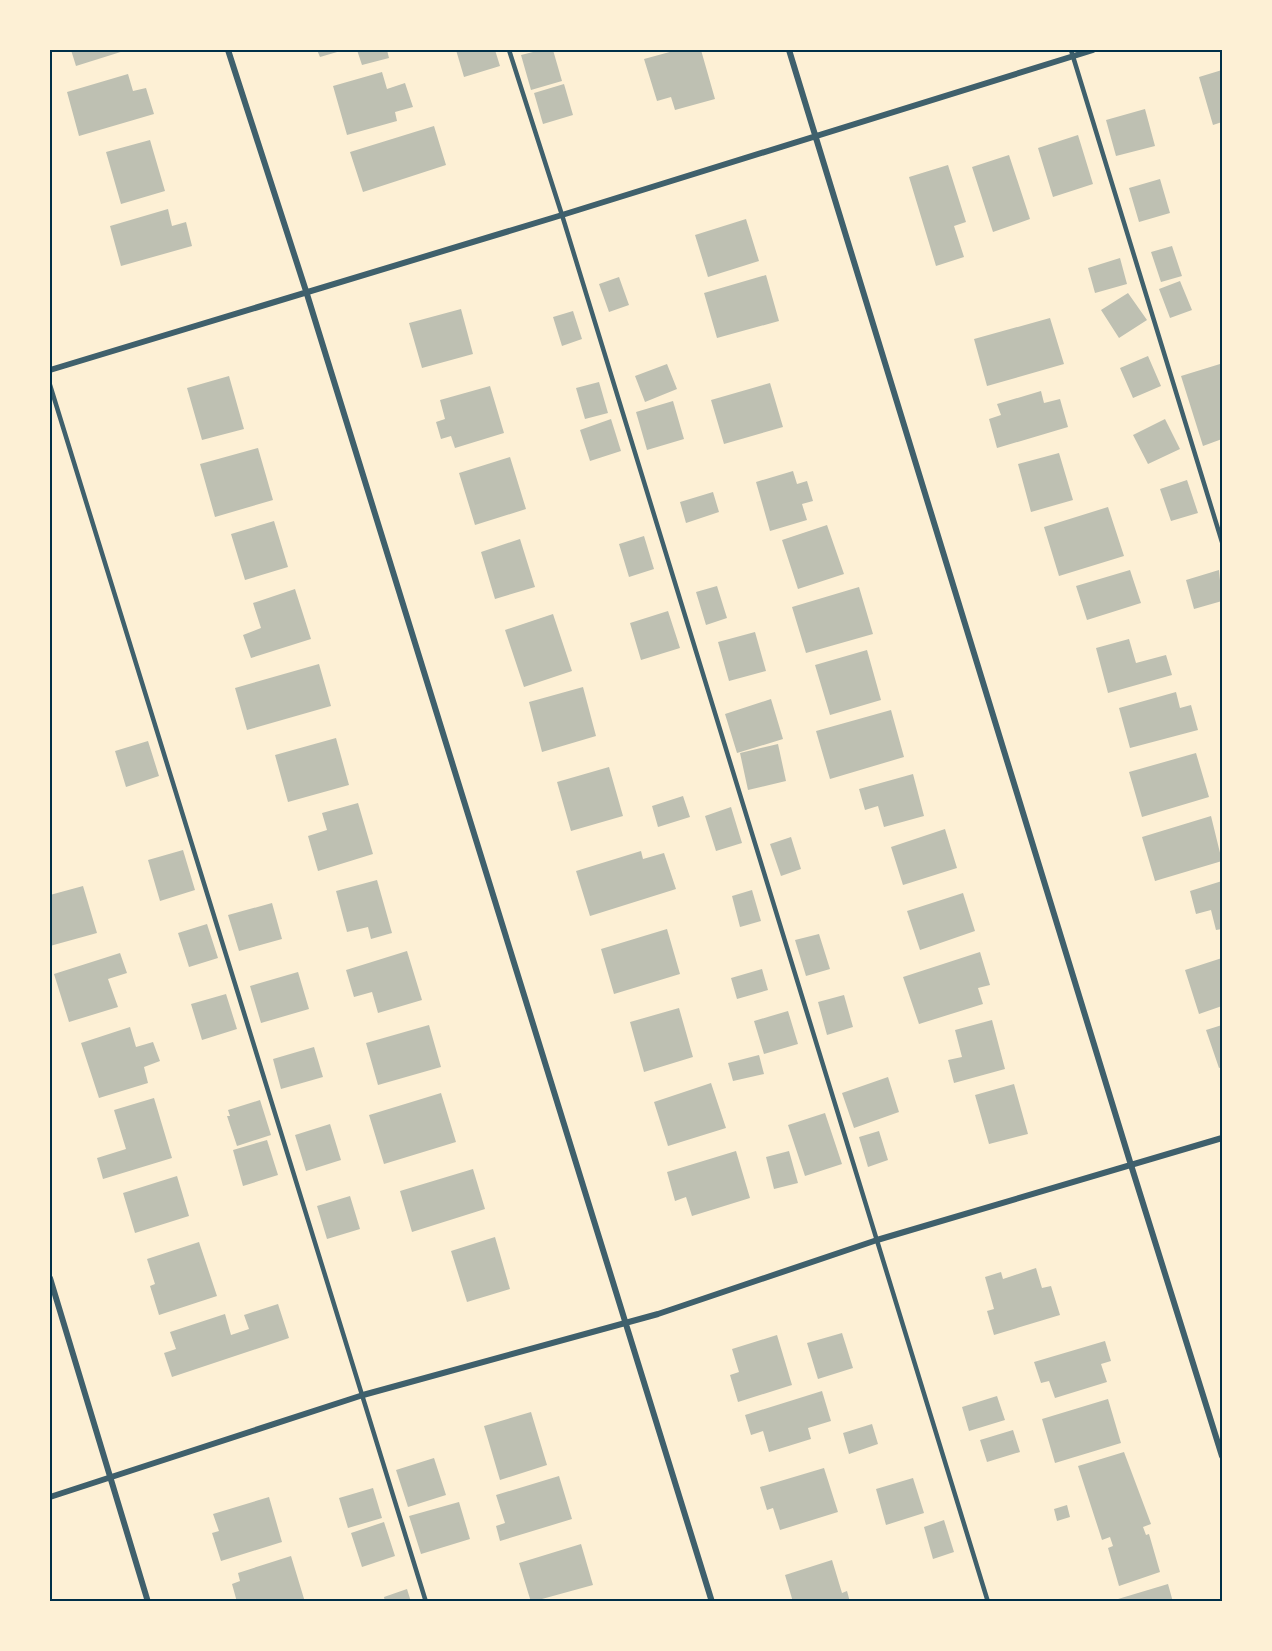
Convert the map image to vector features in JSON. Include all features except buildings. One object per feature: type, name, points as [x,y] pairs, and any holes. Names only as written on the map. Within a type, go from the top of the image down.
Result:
[{"type":"street","points":[[228,50],[306,291],[712,1602]]},
{"type":"street","points":[[789,50],[1222,1456]]},
{"type":"street","points":[[50,370],[562,215],[1072,52],[1093,50]]},
{"type":"street","points":[[50,1497],[363,1395],[626,1324],[877,1240],[1222,1138]]},
{"type":"street","points":[[50,1278],[148,1602]]},
{"type":"lane","points":[[508,50],[562,215],[988,1602]]},
{"type":"lane","points":[[1072,52],[1222,542]]},
{"type":"lane","points":[[50,385],[426,1602]]}]
